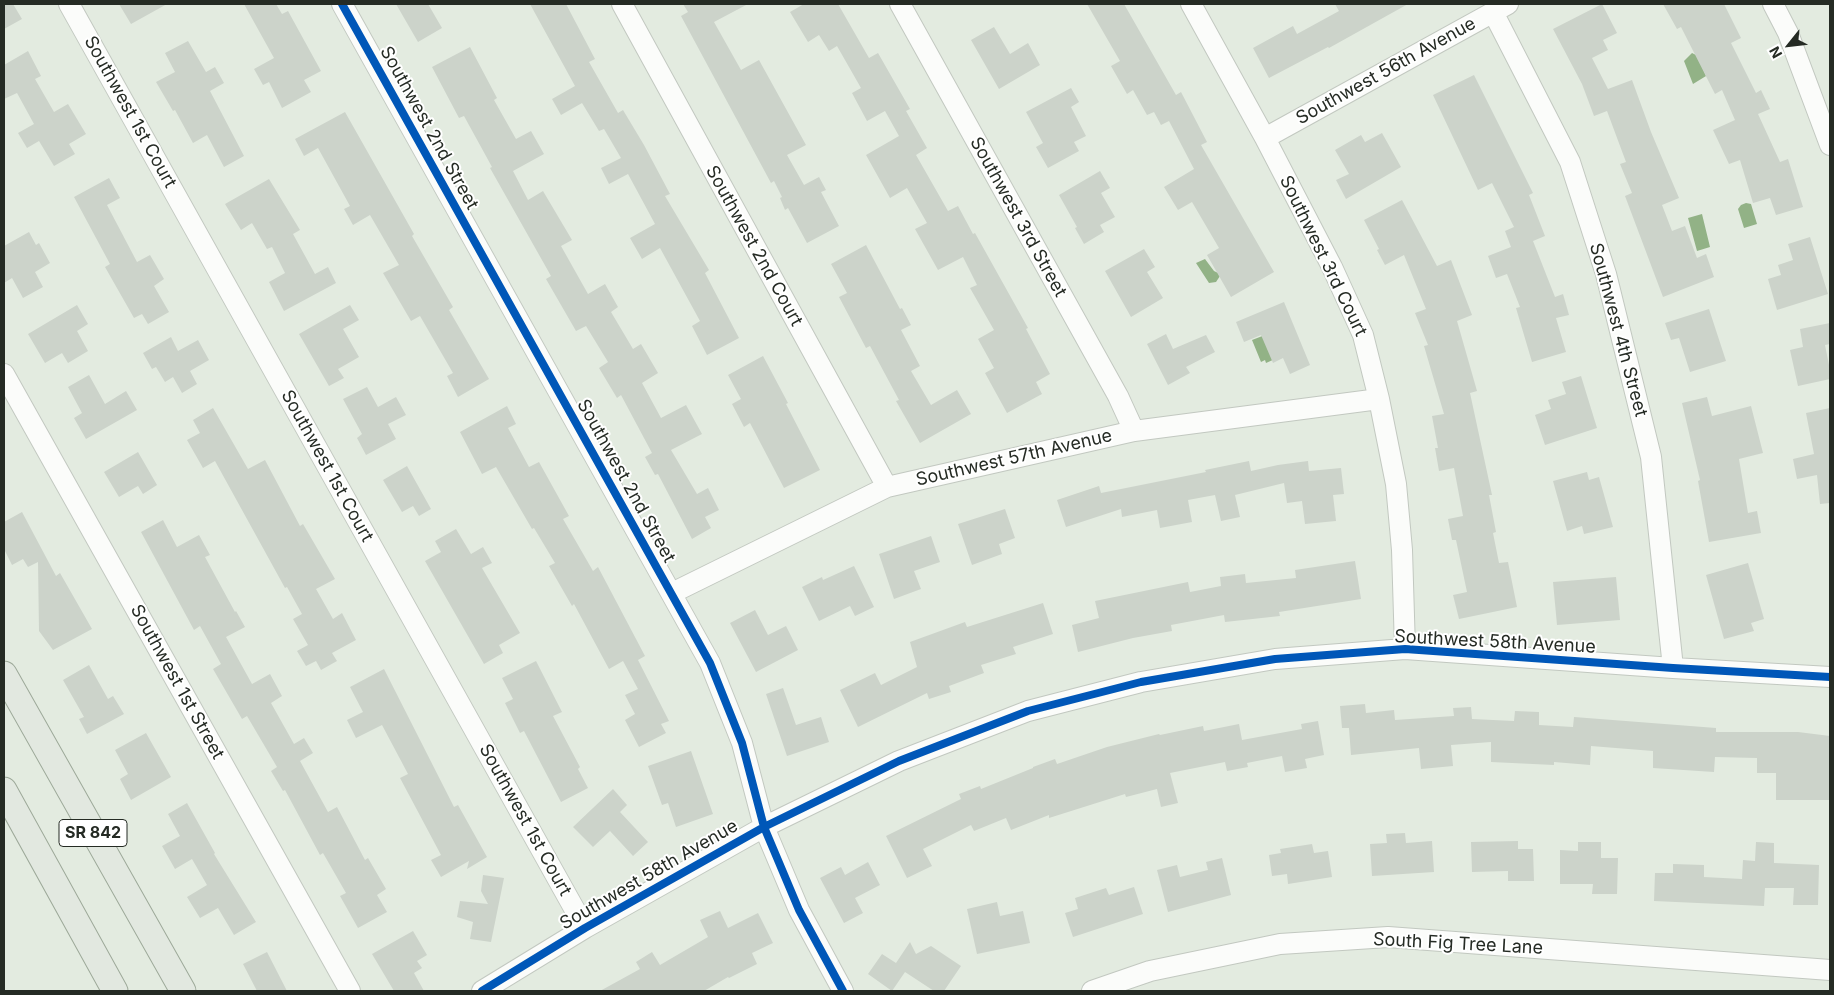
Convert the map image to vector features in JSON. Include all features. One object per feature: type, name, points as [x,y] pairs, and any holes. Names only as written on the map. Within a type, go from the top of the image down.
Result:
[{"type":"main road","name":"SR 842","points":[[4,674],[183,991]]},
{"type":"main road","name":"SR 842","points":[[4,790],[115,991]]},
{"type":"street","name":"Southwest 1st Court","points":[[69,4],[585,928]]},
{"type":"street","name":"Southwest 2nd Street","points":[[342,4],[710,662],[742,743],[764,826],[799,910],[843,991]]},
{"type":"street","name":"Southwest 2nd Court","points":[[622,4],[887,488]]},
{"type":"street","name":"Southwest 3rd Street","points":[[900,4],[1118,396],[1134,431]]},
{"type":"street","name":"Southwest 3rd Court","points":[[1191,4],[1265,138],[1332,267],[1363,334],[1379,399],[1396,484],[1402,550],[1405,648]]},
{"type":"street","points":[[1773,4],[1788,34],[1830,145]]},
{"type":"street","name":"Southwest 56th Avenue","points":[[1265,138],[1500,8]]},
{"type":"street","name":"Southwest 4th Street","points":[[1500,8],[1570,162],[1606,274],[1651,457],[1673,668]]},
{"type":"street","name":"Southwest 1st Street","points":[[4,374],[350,991]]},
{"type":"street","name":"Southwest 57th Avenue","points":[[672,593],[887,488],[1134,431],[1379,399]]},
{"type":"street","name":"Southwest 58th Avenue","points":[[482,991],[585,928],[764,826],[899,760],[1028,711],[1141,682],[1275,660],[1405,648],[1673,668],[1830,677]]},
{"type":"street","name":"South Fig Tree Lane","points":[[1092,991],[1150,971],[1280,944],[1388,937],[1830,970]]},
{"type":"shaded area","points":[[1692,53],[1698,56],[1706,76],[1693,84],[1684,61]]},
{"type":"shaded area","points":[[1746,203],[1751,204],[1757,224],[1744,228],[1738,209]]},
{"type":"shaded area","points":[[1702,214],[1710,247],[1697,251],[1688,218]]},
{"type":"shaded area","points":[[1205,259],[1220,276],[1216,282],[1209,283],[1196,263]]},
{"type":"shaded area","points":[[1265,335],[1275,359],[1266,363],[1265,360],[1261,362],[1252,340]]},
{"type":"building","points":[[4,4],[13,4],[22,19],[4,29]]},
{"type":"building","points":[[119,4],[167,4],[131,24]]},
{"type":"building","points":[[244,4],[276,4],[282,14],[288,11],[321,71],[304,80],[311,92],[282,108],[269,82],[263,85],[254,69],[274,58]]},
{"type":"building","points":[[396,4],[428,4],[442,28],[418,42]]},
{"type":"building","points":[[530,4],[566,4],[595,59],[589,62],[618,113],[623,110],[644,145],[670,194],[665,196],[709,270],[705,273],[739,338],[707,355],[692,326],[700,321],[660,248],[642,259],[630,238],[655,224],[628,174],[609,184],[601,168],[621,158],[604,129],[599,131],[582,103],[561,115],[552,99],[575,86]]},
{"type":"building","points":[[683,4],[748,4],[714,22],[741,70],[759,60],[806,145],[787,155],[804,185],[819,177],[826,190],[821,192],[839,226],[807,243],[788,208],[785,210],[780,198],[782,197],[774,181],[771,183],[681,16],[688,12]]},
{"type":"building","points":[[804,4],[838,4],[869,58],[878,53],[910,109],[906,111],[927,148],[916,155],[948,211],[958,206],[1028,328],[1026,329],[1050,374],[1036,382],[1042,394],[1007,413],[985,373],[994,368],[978,339],[994,330],[970,288],[977,285],[963,257],[938,270],[915,229],[927,223],[907,188],[890,198],[866,155],[899,136],[885,111],[867,121],[852,93],[861,88],[837,46],[829,51],[819,35],[808,42],[790,12]]},
{"type":"building","points":[[1087,4],[1124,4],[1176,95],[1181,92],[1207,142],[1201,145],[1274,272],[1231,297],[1207,255],[1219,248],[1192,202],[1178,210],[1164,187],[1194,169],[1169,121],[1161,125],[1154,112],[1147,115],[1133,90],[1127,94],[1111,66],[1120,61]]},
{"type":"building","points":[[1335,4],[1408,4],[1329,48],[1269,78],[1253,48],[1293,26],[1297,34],[1339,11]]},
{"type":"building","points":[[1602,4],[1617,33],[1603,40],[1608,50],[1592,58],[1608,89],[1632,80],[1651,132],[1679,198],[1662,205],[1672,231],[1685,226],[1697,258],[1706,254],[1714,277],[1663,297],[1625,196],[1632,193],[1620,164],[1626,162],[1607,111],[1594,116],[1582,84],[1553,29]]},
{"type":"building","points":[[1663,4],[1724,4],[1741,38],[1731,43],[1756,93],[1761,90],[1770,109],[1758,114],[1780,162],[1788,159],[1803,207],[1776,215],[1770,198],[1753,203],[1740,160],[1729,164],[1713,130],[1735,120],[1722,90],[1715,94],[1681,27],[1677,29]]},
{"type":"building","points":[[994,27],[1010,54],[1028,43],[1040,65],[999,89],[971,40]]},
{"type":"building","points":[[188,41],[206,72],[215,67],[224,83],[210,91],[244,156],[224,167],[207,135],[193,143],[175,110],[173,111],[156,82],[175,72],[165,53]]},
{"type":"building","points":[[470,47],[497,98],[494,100],[516,139],[531,131],[544,154],[513,171],[528,200],[543,191],[572,240],[561,246],[588,294],[605,284],[618,307],[611,312],[633,349],[641,344],[658,373],[642,383],[661,418],[686,405],[702,434],[671,450],[697,494],[708,488],[719,510],[705,517],[711,528],[692,539],[658,474],[655,475],[645,457],[652,453],[621,395],[617,398],[599,368],[608,362],[586,326],[576,331],[546,279],[551,276],[490,168],[492,167],[464,116],[459,118],[432,67]]},
{"type":"building","points":[[28,51],[41,76],[35,79],[54,112],[68,104],[86,134],[69,144],[75,154],[54,166],[39,141],[27,148],[18,133],[34,124],[17,93],[4,99],[4,65]]},
{"type":"building","points":[[1474,75],[1533,193],[1529,195],[1545,236],[1533,241],[1555,297],[1563,294],[1569,315],[1556,318],[1566,352],[1532,362],[1516,308],[1520,307],[1507,274],[1496,278],[1488,256],[1511,247],[1505,231],[1514,227],[1492,183],[1478,190],[1433,95]]},
{"type":"building","points":[[1071,88],[1079,102],[1071,107],[1086,136],[1074,142],[1079,151],[1048,168],[1036,147],[1043,143],[1026,112]]},
{"type":"building","points":[[345,112],[414,234],[412,236],[453,307],[449,310],[489,379],[458,397],[447,376],[453,373],[420,316],[411,321],[383,273],[399,265],[370,215],[353,225],[344,209],[350,206],[318,148],[304,156],[295,139]]},
{"type":"building","points":[[1382,133],[1401,167],[1346,199],[1336,180],[1349,174],[1335,150],[1361,135],[1365,142]]},
{"type":"building","points":[[1100,171],[1110,188],[1101,193],[1115,217],[1100,225],[1104,232],[1084,244],[1059,195]]},
{"type":"building","points":[[109,178],[120,198],[107,205],[137,262],[150,255],[164,279],[154,286],[169,312],[148,324],[142,314],[134,318],[105,267],[110,264],[74,197]]},
{"type":"building","points":[[269,179],[300,230],[293,234],[315,274],[328,267],[336,283],[284,311],[269,282],[285,273],[272,247],[267,249],[252,223],[241,230],[225,204]]},
{"type":"building","points":[[1402,200],[1437,266],[1451,260],[1472,315],[1457,321],[1477,391],[1470,393],[1492,495],[1489,495],[1496,532],[1493,533],[1499,563],[1508,562],[1517,607],[1459,619],[1453,595],[1467,592],[1456,540],[1452,540],[1448,519],[1463,516],[1454,468],[1439,471],[1435,448],[1438,448],[1432,416],[1444,414],[1424,346],[1428,345],[1415,313],[1426,309],[1404,255],[1385,265],[1364,220]]},
{"type":"building","points":[[29,232],[36,245],[39,243],[50,263],[35,272],[43,287],[23,298],[12,278],[4,283],[4,246]]},
{"type":"building","points":[[1810,237],[1828,294],[1777,310],[1768,279],[1781,275],[1778,265],[1793,260],[1788,244]]},
{"type":"building","points":[[866,245],[900,309],[902,308],[911,325],[901,330],[920,366],[911,371],[931,405],[957,390],[971,414],[920,443],[896,401],[899,400],[870,346],[866,348],[839,297],[847,293],[831,264]]},
{"type":"building","points":[[1144,249],[1155,267],[1147,272],[1163,298],[1131,317],[1105,271]]},
{"type":"building","points":[[1284,302],[1310,365],[1290,374],[1283,358],[1273,363],[1261,335],[1244,342],[1236,322]]},
{"type":"building","points":[[77,305],[88,324],[77,331],[88,351],[68,363],[62,353],[45,363],[28,334]]},
{"type":"building","points":[[350,305],[359,320],[343,329],[359,357],[338,369],[344,378],[329,386],[299,334]]},
{"type":"building","points":[[1709,309],[1726,361],[1690,372],[1679,338],[1671,340],[1665,323]]},
{"type":"building","points":[[1830,323],[1830,344],[1825,345],[1830,379],[1798,386],[1790,350],[1803,347],[1800,329]]},
{"type":"building","points":[[1166,334],[1173,349],[1206,335],[1215,352],[1186,367],[1190,373],[1168,385],[1147,344]]},
{"type":"building","points":[[171,337],[178,351],[198,340],[209,360],[190,371],[197,384],[182,393],[173,377],[165,382],[156,367],[152,369],[143,353]]},
{"type":"building","points":[[763,356],[820,470],[784,488],[750,423],[744,427],[732,404],[741,399],[728,375]]},
{"type":"building","points":[[89,375],[105,404],[126,391],[137,410],[86,439],[74,418],[82,413],[68,387]]},
{"type":"building","points":[[1581,376],[1597,428],[1545,445],[1535,415],[1551,409],[1548,400],[1566,394],[1562,382]]},
{"type":"building","points":[[367,387],[378,407],[396,397],[406,415],[388,424],[396,439],[366,455],[357,438],[362,434],[343,399]]},
{"type":"building","points":[[1707,397],[1712,416],[1751,406],[1763,453],[1739,459],[1748,513],[1757,511],[1761,533],[1709,542],[1698,481],[1700,480],[1682,403]]},
{"type":"building","points":[[507,406],[516,424],[508,428],[529,467],[539,462],[569,516],[563,519],[593,571],[598,567],[645,656],[638,660],[669,721],[661,724],[666,733],[639,747],[625,720],[635,714],[625,695],[638,689],[623,661],[609,669],[574,604],[572,606],[549,566],[555,563],[534,528],[532,529],[496,467],[482,474],[460,432]]},
{"type":"building","points":[[213,408],[248,469],[265,460],[300,526],[303,524],[335,579],[316,589],[333,619],[342,613],[356,640],[332,653],[337,661],[321,670],[316,661],[306,666],[297,651],[308,645],[293,619],[302,614],[287,587],[285,588],[215,461],[203,468],[187,440],[200,433],[193,420]]},
{"type":"building","points":[[1830,408],[1830,503],[1820,504],[1817,475],[1797,479],[1793,459],[1814,454],[1806,413]]},
{"type":"building","points":[[138,452],[157,485],[143,494],[138,486],[119,497],[104,472]]},
{"type":"building","points":[[1249,461],[1251,471],[1308,461],[1309,471],[1341,468],[1344,494],[1333,495],[1336,521],[1305,524],[1302,501],[1287,503],[1284,483],[1235,495],[1240,517],[1221,521],[1215,495],[1188,500],[1192,522],[1160,528],[1157,510],[1122,517],[1121,509],[1066,527],[1057,500],[1099,486],[1101,493],[1206,472],[1205,470]]},
{"type":"building","points":[[407,466],[431,509],[419,516],[413,506],[402,512],[383,480]]},
{"type":"building","points":[[1587,472],[1589,480],[1599,477],[1613,527],[1584,534],[1582,526],[1567,531],[1553,481]]},
{"type":"building","points":[[1005,509],[1015,538],[999,544],[1002,554],[972,565],[958,524]]},
{"type":"building","points":[[22,512],[56,576],[60,573],[92,629],[53,650],[39,631],[38,562],[28,567],[23,559],[12,565],[4,549],[4,522]]},
{"type":"building","points":[[163,520],[177,547],[199,535],[210,555],[205,557],[245,627],[226,637],[252,684],[270,674],[282,696],[271,703],[294,744],[304,738],[313,753],[300,761],[328,812],[337,807],[365,860],[368,858],[386,889],[377,895],[387,912],[358,928],[340,896],[346,893],[323,853],[320,855],[285,790],[283,791],[271,771],[277,767],[247,716],[242,719],[213,669],[221,664],[200,626],[194,630],[141,532]]},
{"type":"building","points":[[456,529],[471,554],[483,547],[492,563],[482,568],[520,633],[499,645],[503,653],[484,664],[425,561],[441,552],[435,541]]},
{"type":"building","points":[[931,536],[940,562],[914,571],[921,589],[894,599],[879,554]]},
{"type":"building","points":[[1355,561],[1361,599],[1279,612],[1280,616],[1225,622],[1224,615],[1171,625],[1172,631],[1133,638],[1078,652],[1072,625],[1099,618],[1095,601],[1188,582],[1190,592],[1221,586],[1220,577],[1245,574],[1246,583],[1296,578],[1295,570]]},
{"type":"building","points":[[1748,563],[1764,619],[1751,623],[1754,631],[1724,639],[1706,575]]},
{"type":"building","points":[[854,566],[874,607],[855,616],[850,606],[819,621],[802,587],[822,577],[823,580]]},
{"type":"building","points":[[1616,577],[1620,620],[1557,625],[1553,582]]},
{"type":"building","points":[[1043,603],[1053,634],[1013,647],[1016,654],[981,665],[984,673],[949,686],[951,692],[929,699],[927,693],[858,727],[840,690],[875,673],[881,685],[917,667],[910,642],[965,622],[967,627]]},
{"type":"building","points":[[755,610],[768,635],[786,626],[798,650],[756,672],[730,623]]},
{"type":"building","points":[[536,661],[562,712],[553,716],[580,767],[578,769],[588,788],[561,802],[524,731],[520,733],[505,703],[513,699],[502,678]]},
{"type":"building","points":[[89,665],[108,699],[113,696],[124,714],[87,734],[79,719],[84,717],[63,680]]},
{"type":"building","points":[[384,669],[454,807],[458,805],[487,857],[467,869],[469,861],[441,877],[431,860],[441,855],[400,778],[408,774],[382,725],[356,738],[347,720],[363,712],[350,687]]},
{"type":"building","points":[[783,688],[796,725],[821,717],[829,742],[787,756],[766,694]]},
{"type":"building","points":[[1365,704],[1366,713],[1394,710],[1395,720],[1454,716],[1453,708],[1471,707],[1472,719],[1514,721],[1515,711],[1539,712],[1539,725],[1573,727],[1574,717],[1716,728],[1716,732],[1798,732],[1830,736],[1830,800],[1776,800],[1776,773],[1757,773],[1757,758],[1715,757],[1714,772],[1653,768],[1653,751],[1591,746],[1590,765],[1554,762],[1554,765],[1491,762],[1491,742],[1451,745],[1453,766],[1421,769],[1419,748],[1351,755],[1349,728],[1342,728],[1340,706]]},
{"type":"building","points":[[1318,721],[1324,755],[1305,759],[1307,768],[1285,772],[1282,756],[1247,763],[1248,767],[1227,771],[1225,762],[1170,773],[1178,803],[1161,807],[1157,789],[1126,797],[1125,794],[1049,818],[1049,815],[1011,830],[1006,818],[974,831],[971,825],[923,849],[932,866],[907,878],[886,836],[961,799],[959,794],[980,786],[981,789],[1055,759],[1057,764],[1107,747],[1159,734],[1203,726],[1204,731],[1239,724],[1242,740],[1302,729],[1301,724]]},
{"type":"building","points":[[146,733],[171,777],[131,800],[120,779],[128,774],[115,750]]},
{"type":"building","points":[[691,751],[713,814],[676,827],[668,803],[662,805],[648,766]]},
{"type":"building","points":[[613,789],[627,805],[620,812],[648,842],[633,856],[610,831],[593,847],[573,827]]},
{"type":"building","points":[[187,803],[214,854],[256,922],[234,935],[218,908],[200,918],[187,897],[207,885],[192,859],[175,869],[162,846],[180,836],[168,814]]},
{"type":"building","points":[[1405,833],[1406,843],[1432,841],[1434,872],[1372,876],[1370,844],[1387,843],[1386,834]]},
{"type":"building","points":[[1518,841],[1518,849],[1533,849],[1534,881],[1508,881],[1508,871],[1472,872],[1471,842]]},
{"type":"building","points":[[1578,842],[1601,842],[1601,858],[1618,858],[1617,894],[1592,894],[1593,884],[1560,884],[1560,850],[1578,851]]},
{"type":"building","points":[[1756,842],[1774,843],[1774,863],[1819,865],[1818,905],[1793,905],[1794,888],[1765,888],[1764,906],[1654,901],[1655,873],[1673,873],[1673,864],[1704,865],[1704,877],[1742,879],[1743,860],[1755,861]]},
{"type":"building","points":[[1312,844],[1314,853],[1328,851],[1332,877],[1288,884],[1287,874],[1272,876],[1269,855],[1281,853],[1280,849]]},
{"type":"building","points":[[1222,858],[1231,895],[1168,912],[1157,870],[1177,865],[1180,877],[1208,870],[1206,862]]},
{"type":"building","points":[[868,862],[880,885],[855,898],[863,913],[844,923],[820,878],[841,867],[845,875]]},
{"type":"building","points":[[483,875],[504,878],[491,942],[470,939],[473,922],[457,917],[460,901],[488,904],[481,891]]},
{"type":"building","points":[[1134,887],[1143,914],[1073,937],[1065,913],[1078,909],[1075,898],[1106,888],[1109,895]]},
{"type":"building","points":[[997,902],[1000,916],[1023,911],[1030,943],[977,954],[967,909]]},
{"type":"building","points":[[720,911],[728,928],[758,913],[773,943],[752,953],[757,964],[728,977],[704,991],[600,991],[640,969],[636,962],[652,952],[660,965],[708,937],[700,920]]},
{"type":"building","points":[[413,931],[427,955],[417,961],[422,968],[414,973],[424,991],[394,991],[372,954]]},
{"type":"building","points":[[910,942],[916,954],[931,946],[961,966],[944,991],[934,991],[905,972],[892,991],[868,974],[882,954],[896,963]]},
{"type":"building","points":[[267,952],[287,991],[257,991],[243,964]]},
{"type":"cycle path","points":[[342,4],[710,663],[742,743],[764,827],[799,910],[843,991]]},
{"type":"cycle path","points":[[482,991],[585,928],[764,827],[899,761],[1028,711],[1141,682],[1275,659],[1405,649],[1830,677]]}]
